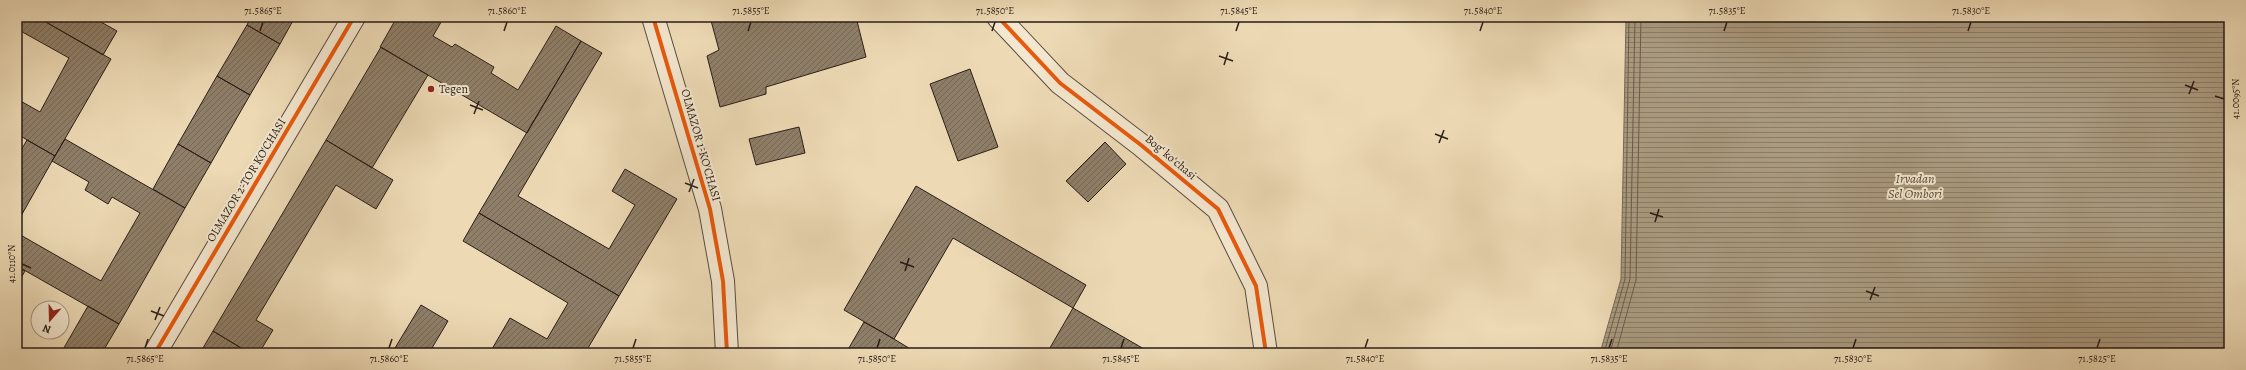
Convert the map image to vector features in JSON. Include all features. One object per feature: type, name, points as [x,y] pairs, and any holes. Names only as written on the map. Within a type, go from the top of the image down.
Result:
[{"type":"street","name":"OLMAZOR 2-TOR KO'CHASI","points":[[155,353],[354,17]]},
{"type":"street","name":"OLMAZOR 1-KO'CHASI","points":[[653,17],[710,209],[723,281],[727,353]]},
{"type":"street","name":"Bogʻ koʻchasi","points":[[998,17],[1060,83],[1141,145],[1218,209],[1256,286],[1266,353]]},
{"type":"water","name":"Irvadan Sel Ombori","points":[[1626,17],[2229,17],[2229,353],[1600,353],[1621,279]]},
{"type":"building","points":[[17,17],[37,17],[111,59],[55,156],[17,134],[17,99],[40,112],[69,58],[17,29]]},
{"type":"building","points":[[37,17],[92,17],[117,31],[103,55]]},
{"type":"building","points":[[251,17],[295,17],[280,44],[247,25]]},
{"type":"building","points":[[397,17],[444,17],[433,36],[452,47],[455,44],[494,67],[491,73],[518,90],[556,26],[581,41],[527,133],[380,47]]},
{"type":"building","points":[[710,17],[856,17],[866,57],[766,87],[766,94],[720,107],[707,56],[719,50]]},
{"type":"building","points":[[247,25],[280,44],[250,95],[217,76]]},
{"type":"building","points":[[581,41],[602,53],[518,196],[609,249],[635,205],[612,191],[625,169],[677,199],[619,296],[479,213]]},
{"type":"building","points":[[381,47],[428,75],[372,168],[326,140]]},
{"type":"building","points":[[970,69],[998,147],[958,161],[930,84]]},
{"type":"building","points":[[217,76],[250,95],[211,163],[178,144]]},
{"type":"building","points":[[799,127],[805,153],[756,165],[749,139]]},
{"type":"building","points":[[65,139],[185,208],[119,324],[17,266],[17,233],[101,281],[140,213],[112,197],[108,204],[85,190],[89,182],[52,161]]},
{"type":"building","points":[[27,140],[55,156],[17,223],[17,157]]},
{"type":"building","points":[[326,140],[393,180],[376,209],[336,185],[256,320],[273,330],[259,353],[249,353],[213,331]]},
{"type":"building","points":[[1105,142],[1126,164],[1088,202],[1066,181]]},
{"type":"building","points":[[178,144],[211,163],[185,208],[153,189]]},
{"type":"building","points":[[916,186],[1086,285],[1073,308],[953,238],[894,339],[844,310]]},
{"type":"building","points":[[479,213],[619,296],[585,353],[497,353],[492,349],[510,318],[547,339],[568,303],[463,241]]},
{"type":"building","points":[[17,266],[25,271],[17,285]]},
{"type":"building","points":[[421,305],[448,321],[429,353],[392,353]]},
{"type":"building","points":[[88,306],[119,324],[102,353],[61,353],[68,340],[70,340],[70,337]]},
{"type":"building","points":[[1073,308],[1151,353],[1047,353]]},
{"type":"building","points":[[864,322],[894,339],[917,353],[846,353]]},
{"type":"building","points":[[213,331],[243,349],[241,353],[200,353]]},
{"type":"cycle path","points":[[155,353],[354,17]]},
{"type":"cycle path","points":[[653,17],[710,209],[723,281],[727,353]]},
{"type":"cycle path","points":[[998,17],[1060,83],[1141,145],[1218,209],[1256,286],[1266,353]]},
{"type":"place","name":"Tegen","points":[[431,89]]}]
